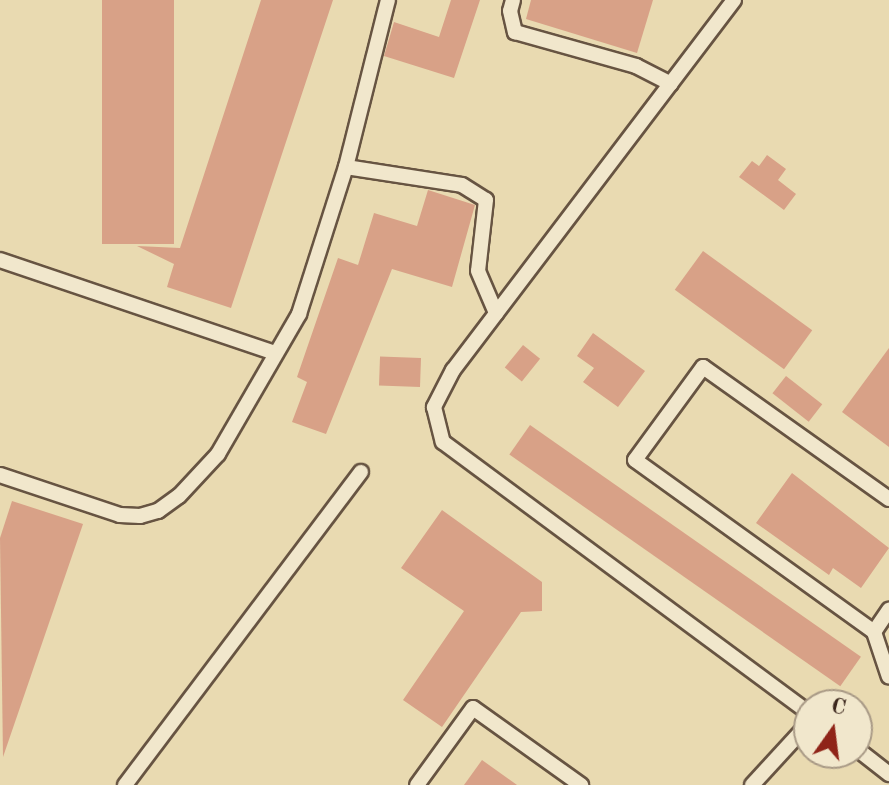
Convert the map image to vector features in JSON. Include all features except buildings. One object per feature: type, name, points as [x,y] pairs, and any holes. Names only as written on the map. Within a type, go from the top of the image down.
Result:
[{"type":"lane","points":[[0,475],[120,515],[158,511],[218,454],[299,314],[346,167],[388,0]]},
{"type":"lane","points":[[513,0],[510,11],[515,32],[636,66],[671,84]]},
{"type":"lane","points":[[734,0],[453,370],[434,407],[443,442],[793,701]]},
{"type":"lane","points":[[346,167],[462,185],[486,200],[478,271],[496,313]]},
{"type":"lane","points":[[0,260],[275,353]]},
{"type":"lane","points":[[889,499],[703,367],[635,460],[874,632],[889,677]]},
{"type":"lane","points":[[125,785],[361,472]]},
{"type":"lane","points":[[874,632],[889,610]]},
{"type":"lane","points":[[417,785],[473,708],[581,785]]},
{"type":"lane","points":[[752,785],[793,740]]},
{"type":"lane","points":[[873,762],[889,774]]}]
